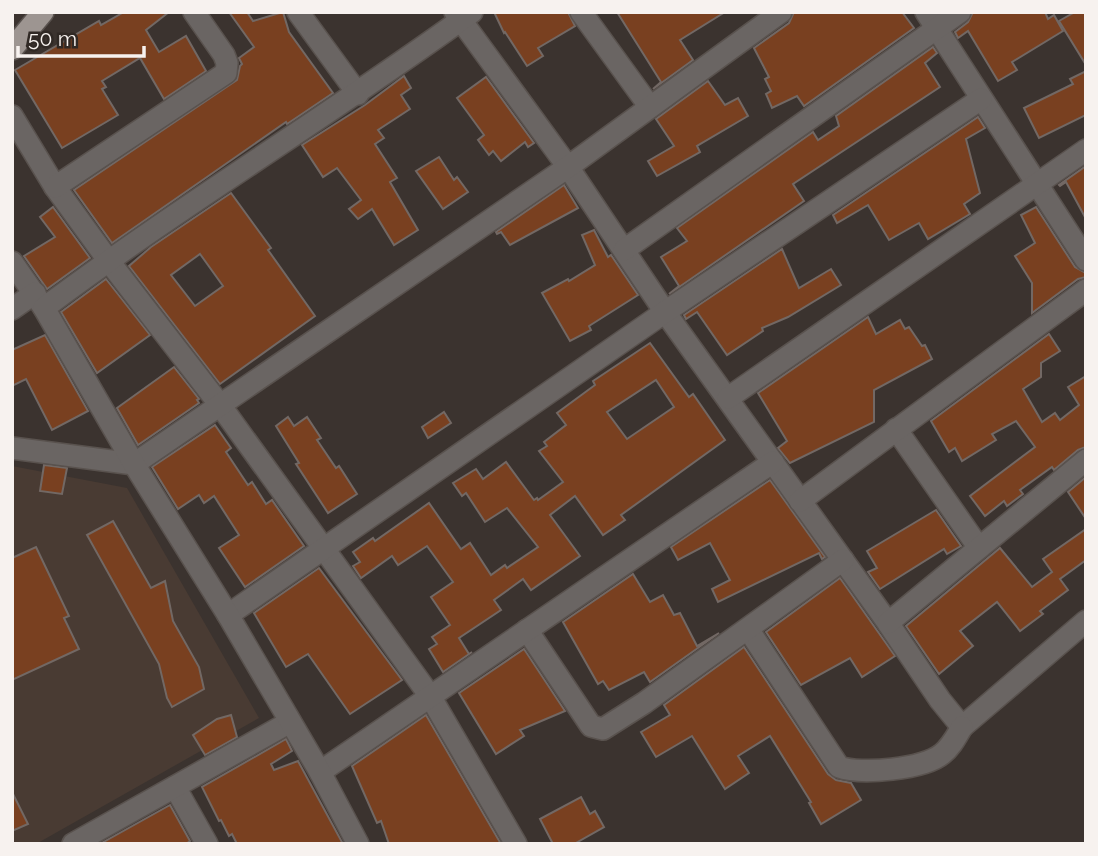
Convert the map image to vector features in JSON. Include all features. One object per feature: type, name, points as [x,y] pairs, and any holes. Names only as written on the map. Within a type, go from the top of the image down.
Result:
[{"type":"main road","points":[[13,46],[43,12]]},
{"type":"street","points":[[55,187],[226,73],[226,59],[194,12]]},
{"type":"street","points":[[298,12],[358,93]]},
{"type":"street","points":[[582,12],[650,107]]},
{"type":"street","points":[[12,448],[134,464],[568,167],[781,12]]},
{"type":"street","points":[[624,250],[932,20],[960,12]]},
{"type":"street","points":[[12,309],[39,300],[108,260],[358,93],[463,15],[665,312],[888,623],[940,700],[962,727]]},
{"type":"street","points":[[932,20],[1086,260]]},
{"type":"street","points":[[228,615],[665,312],[981,99]]},
{"type":"street","points":[[12,116],[55,187],[220,405],[430,696],[516,844]]},
{"type":"street","points":[[728,398],[1086,150]]},
{"type":"street","points":[[12,262],[39,300],[134,464],[228,615],[320,772],[358,844]]},
{"type":"street","points":[[800,501],[1086,290]]},
{"type":"street","points":[[896,429],[979,548]]},
{"type":"street","points":[[888,623],[1086,460]]},
{"type":"street","points":[[320,772],[773,462]]},
{"type":"street","points":[[527,630],[590,726],[603,729],[843,560]]},
{"type":"street","points":[[748,629],[839,767],[885,769],[926,762],[943,753],[962,727],[1086,621]]},
{"type":"street","points":[[73,844],[290,722]]},
{"type":"street","points":[[175,787],[207,844]]},
{"type":"shaded area","points":[[12,466],[127,488],[259,718],[36,844],[12,844]]},
{"type":"building","points":[[124,12],[169,12],[146,30],[159,52],[186,36],[206,71],[164,99],[140,58],[102,81],[106,87],[102,89],[118,115],[62,148],[15,70],[99,21],[101,25]]},
{"type":"building","points":[[229,12],[247,12],[253,21],[283,12],[289,32],[333,93],[287,124],[286,122],[112,243],[74,190],[237,80],[242,64],[239,58],[254,47]]},
{"type":"building","points":[[494,12],[568,12],[575,26],[538,48],[543,56],[527,66],[504,33]]},
{"type":"building","points":[[617,12],[725,12],[680,40],[693,60],[653,89],[661,82]]},
{"type":"building","points":[[794,12],[902,12],[914,28],[804,106],[797,96],[772,108],[766,94],[771,91],[765,79],[769,77],[754,48],[789,23]]},
{"type":"building","points":[[973,12],[1045,12],[1048,19],[1054,15],[1063,31],[1012,62],[1017,70],[998,81],[968,31],[958,38],[955,32],[968,22]]},
{"type":"building","points":[[1075,12],[1086,12],[1086,65],[1059,21]]},
{"type":"building","points":[[933,47],[937,53],[925,63],[940,87],[793,184],[804,201],[669,294],[679,286],[661,257],[687,241],[677,228],[813,132],[818,140],[839,126],[836,116]]},
{"type":"building","points":[[1086,71],[1086,115],[1039,138],[1024,108],[1073,84],[1070,79]]},
{"type":"building","points":[[404,76],[411,88],[401,95],[410,109],[378,130],[384,138],[375,144],[397,178],[390,182],[418,230],[394,245],[372,209],[358,219],[349,209],[361,200],[337,168],[323,177],[302,145],[365,105]]},
{"type":"building","points":[[486,77],[534,143],[528,147],[525,142],[501,161],[493,151],[489,155],[478,140],[484,135],[457,98]]},
{"type":"building","points":[[708,81],[725,105],[738,98],[748,116],[697,146],[700,152],[657,176],[648,161],[674,146],[656,119]]},
{"type":"building","points":[[978,117],[985,128],[966,139],[980,193],[964,204],[970,214],[928,239],[919,223],[889,240],[868,205],[837,223],[833,215]]},
{"type":"building","points":[[439,157],[454,180],[457,177],[468,192],[443,209],[416,171]]},
{"type":"building","points":[[1086,166],[1086,219],[1066,182],[1059,185]]},
{"type":"building","points":[[564,185],[578,208],[510,245],[501,232],[497,234],[496,232]]},
{"type":"building","points":[[231,193],[315,316],[220,384],[129,266],[151,247]],"holes":[[[200,254],[223,286],[195,306],[171,275]]]},
{"type":"building","points":[[53,207],[90,258],[47,289],[24,256],[55,237],[40,217]]},
{"type":"building","points":[[1036,207],[1075,267],[1086,273],[1086,277],[1078,279],[1032,313],[1032,283],[1015,256],[1035,243],[1021,215]]},
{"type":"building","points":[[594,230],[608,257],[611,255],[638,295],[589,326],[591,330],[570,341],[542,293],[595,265],[582,235]]},
{"type":"building","points":[[782,249],[799,288],[831,269],[841,285],[788,317],[762,328],[763,331],[727,355],[697,312],[686,319],[684,315]]},
{"type":"building","points":[[106,279],[150,335],[97,373],[61,312]]},
{"type":"building","points":[[868,317],[876,334],[900,320],[905,329],[909,327],[922,346],[925,345],[932,359],[874,390],[874,422],[790,463],[778,448],[787,441],[758,393]]},
{"type":"building","points":[[1049,334],[1060,351],[1041,363],[1041,377],[1023,389],[1042,422],[1055,413],[1060,420],[1079,405],[1068,387],[1086,376],[1086,447],[1020,490],[1023,494],[1007,506],[1004,501],[985,516],[970,496],[1035,447],[1016,421],[992,434],[996,440],[962,461],[955,448],[949,452],[931,421]]},
{"type":"building","points":[[45,335],[88,411],[52,430],[26,379],[12,386],[12,350]]},
{"type":"building","points":[[650,343],[689,397],[693,394],[725,440],[621,515],[625,520],[603,535],[575,496],[550,515],[580,556],[531,590],[523,579],[494,600],[501,610],[459,638],[469,654],[472,652],[443,672],[429,649],[437,644],[432,637],[450,625],[431,597],[453,582],[427,546],[398,565],[392,556],[361,578],[353,566],[360,562],[353,552],[373,538],[375,541],[429,503],[461,549],[470,543],[491,575],[505,565],[507,568],[538,547],[507,508],[485,522],[466,493],[462,496],[453,483],[476,469],[483,479],[506,462],[534,500],[538,500],[563,482],[539,451],[547,446],[544,442],[566,425],[557,413],[595,385],[593,381]],"holes":[[[656,380],[674,407],[627,439],[607,412]]]},
{"type":"building","points":[[174,367],[199,399],[199,403],[138,445],[117,408]]},
{"type":"building","points":[[444,412],[451,423],[428,438],[422,427]]},
{"type":"building","points":[[288,417],[294,426],[307,417],[321,438],[317,440],[336,468],[339,466],[357,494],[328,513],[296,464],[299,463],[276,426]]},
{"type":"building","points":[[215,425],[231,448],[226,452],[248,485],[252,482],[266,504],[272,500],[304,546],[245,587],[219,548],[239,535],[214,496],[204,503],[199,495],[178,509],[152,467]]},
{"type":"building","points":[[44,465],[67,468],[62,494],[40,491]]},
{"type":"building","points":[[1086,477],[1086,519],[1068,492]]},
{"type":"building","points":[[770,480],[825,557],[822,559],[819,553],[718,602],[712,589],[730,580],[710,543],[678,560],[671,547]]},
{"type":"building","points":[[936,510],[961,546],[947,554],[944,549],[880,589],[868,572],[877,568],[867,551]]},
{"type":"building","points":[[113,521],[151,588],[165,581],[173,621],[199,667],[204,689],[172,707],[167,698],[159,664],[87,535]]},
{"type":"building","points":[[1086,529],[1086,560],[1060,579],[1068,590],[1040,611],[1043,614],[1020,631],[997,602],[960,631],[973,646],[939,674],[906,626],[1000,548],[1032,587],[1052,572],[1043,559]]},
{"type":"building","points":[[36,547],[69,616],[64,618],[79,649],[12,680],[12,558]]},
{"type":"building","points":[[319,568],[402,680],[350,714],[308,654],[286,667],[254,613]]},
{"type":"building","points":[[633,574],[650,602],[663,595],[674,615],[680,613],[697,646],[719,633],[650,682],[644,672],[609,690],[603,681],[598,684],[563,622]]},
{"type":"building","points":[[840,578],[895,656],[862,677],[850,658],[801,685],[766,632]]},
{"type":"building","points":[[744,647],[828,774],[836,780],[851,783],[861,800],[821,824],[809,803],[811,802],[770,736],[738,756],[749,773],[725,789],[692,736],[656,757],[641,732],[670,715],[664,705]]},
{"type":"building","points":[[524,649],[565,711],[520,730],[524,736],[496,754],[459,693]]},
{"type":"building","points":[[231,715],[237,737],[205,755],[193,735],[217,719]]},
{"type":"building","points":[[426,715],[501,844],[389,844],[381,821],[377,823],[352,766]]},
{"type":"building","points":[[286,739],[292,751],[271,764],[274,770],[298,761],[343,844],[237,844],[232,834],[229,836],[221,820],[219,821],[202,787]]},
{"type":"building","points":[[12,792],[28,824],[12,831]]},
{"type":"building","points":[[581,797],[590,814],[595,811],[604,827],[574,844],[553,844],[540,819]]},
{"type":"building","points":[[170,805],[190,841],[186,844],[100,844]]}]
